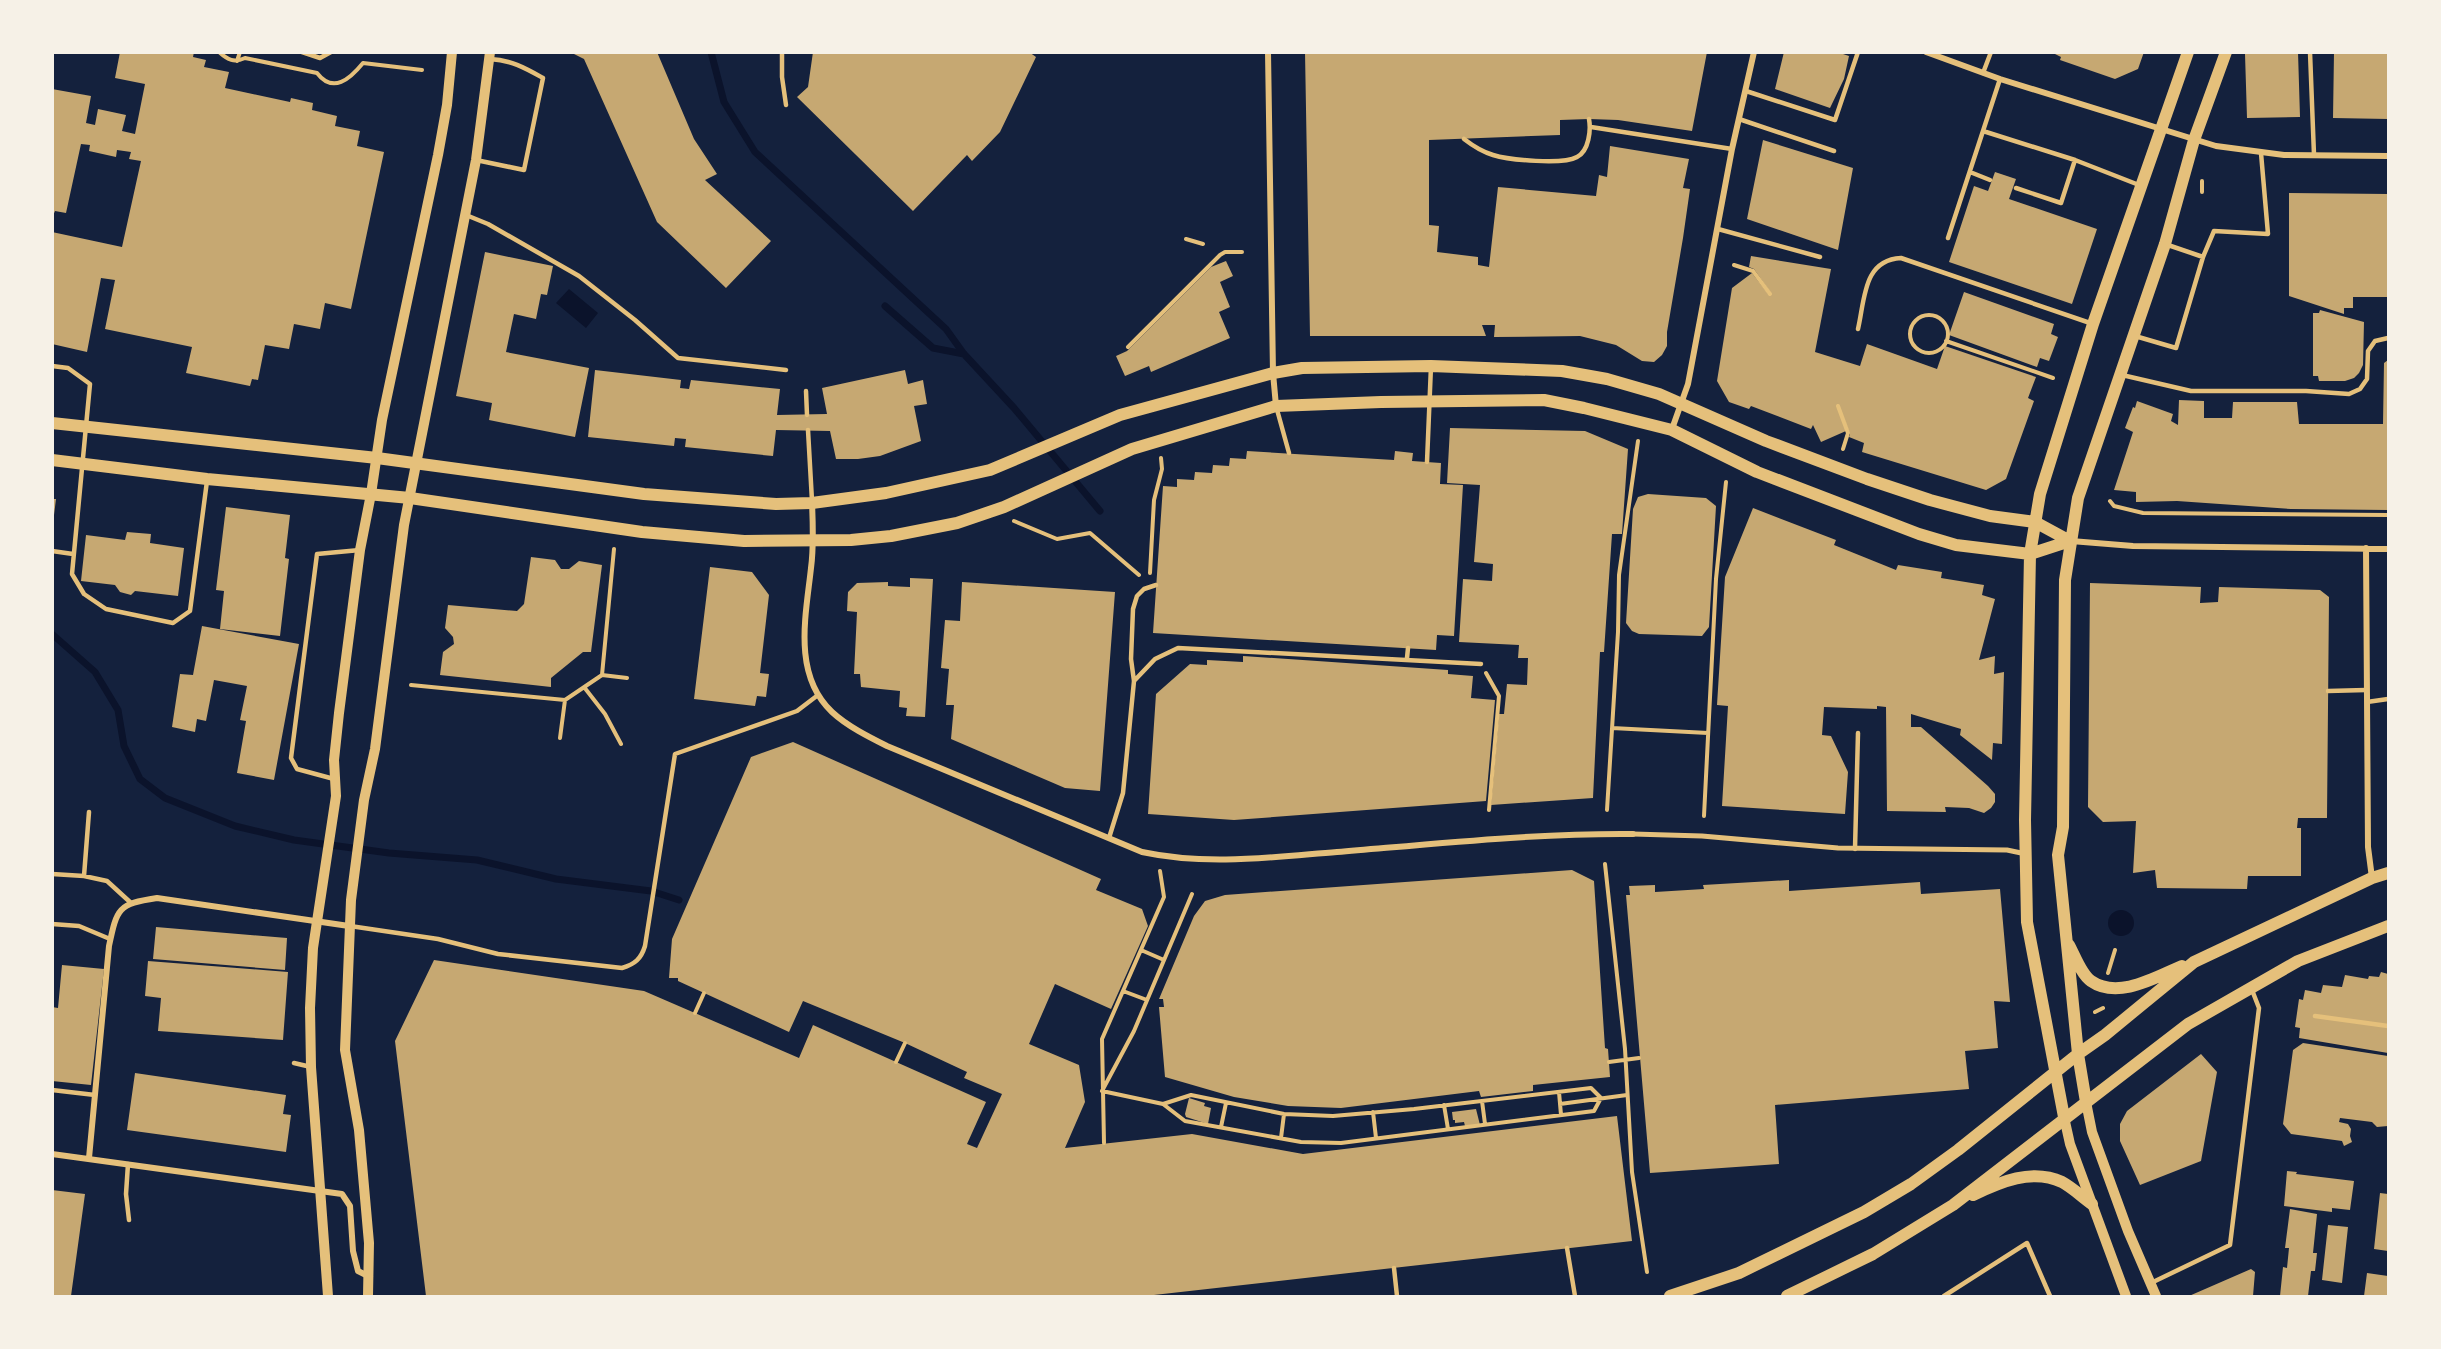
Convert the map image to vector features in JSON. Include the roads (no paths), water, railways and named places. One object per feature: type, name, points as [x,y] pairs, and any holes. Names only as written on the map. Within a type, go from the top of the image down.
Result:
[{"type":"main road","points":[[2064,1117],[2027,922],[2030,554],[2040,494],[2093,324],[2188,52]]},
{"type":"main road","points":[[2086,1102],[2078,1054],[2058,855],[2062,827],[2066,579],[2070,541],[2078,498],[2119,374],[2135,336],[2166,244],[2194,140],[2226,52]]},
{"type":"main road","points":[[52,423],[377,458],[644,494],[776,504],[812,503],[886,493],[990,470],[1120,415],[1273,373],[1302,369],[1431,366],[1562,371],[1607,379],[1682,404],[1766,441],[1930,500],[1990,516],[2035,522],[2070,541]]},
{"type":"main road","points":[[52,460],[207,479],[410,498],[642,532],[744,542],[813,540],[891,536],[957,523],[1004,507],[1132,449],[1276,406],[1369,402],[1544,400],[1672,430],[1756,472],[1919,534],[1956,545],[2030,554],[2070,541]]},
{"type":"main road","points":[[2065,936],[2083,971],[2091,981],[2111,988],[2136,984],[2194,962],[2372,878],[2388,873]]},
{"type":"main road","points":[[1787,1296],[1803,1293],[1873,1254],[1953,1204],[2188,1024],[2298,961],[2388,926]]},
{"type":"main road","points":[[1670,1296],[1739,1273],[1864,1212],[1911,1184],[2105,1035],[2194,962]]},
{"type":"main road","points":[[1953,1204],[1999,1182],[2028,1176],[2061,1182],[2092,1204]]},
{"type":"street","points":[[328,1296],[311,1067],[310,1008],[318,920],[336,796],[339,713],[360,550],[382,420],[438,155],[447,105],[452,52]]},
{"type":"street","points":[[1268,52],[1273,373],[1276,406]]},
{"type":"street","points":[[1672,430],[1682,404],[1732,149],[1754,52]]},
{"type":"street","points":[[1926,52],[2000,80],[2162,128],[2194,140],[2261,153],[2388,156]]},
{"type":"street","points":[[368,1296],[369,1243],[359,1130],[345,1050],[352,887],[364,800],[375,748],[404,525],[476,160],[490,56]]},
{"type":"street","points":[[812,503],[813,540],[805,610],[804,650],[818,695],[832,712],[869,737],[1142,852],[1162,856],[1226,860],[1507,840],[1633,834],[1702,836],[1855,849],[2007,850],[2026,854]]},
{"type":"street","points":[[2070,541],[2133,546],[2388,549]]},
{"type":"street","points":[[2366,548],[2367,848],[2372,878]]},
{"type":"street","points":[[89,1158],[110,939],[116,915],[130,902],[157,898],[349,926]]},
{"type":"street","points":[[2086,1102],[2092,1132],[2120,1209],[2156,1296]]},
{"type":"street","points":[[2064,1117],[2070,1144],[2126,1296]]},
{"type":"street","points":[[52,1154],[342,1194],[350,1206],[353,1251],[358,1271],[370,1277]]},
{"type":"lane","points":[[302,52],[320,58],[332,52]]},
{"type":"lane","points":[[782,52],[782,77],[786,105]]},
{"type":"lane","points":[[1746,90],[1835,120],[1858,52]]},
{"type":"lane","points":[[1983,73],[1991,52]]},
{"type":"lane","points":[[2310,52],[2314,155]]},
{"type":"lane","points":[[476,160],[524,170],[543,78],[520,65],[490,56]]},
{"type":"lane","points":[[1948,238],[2000,80]]},
{"type":"lane","points":[[1464,139],[1494,156],[1554,162],[1579,156],[1586,147],[1591,127],[1589,119]]},
{"type":"lane","points":[[1739,119],[1834,151]]},
{"type":"lane","points":[[1591,127],[1732,149]]},
{"type":"lane","points":[[1983,131],[2075,160],[2140,186]]},
{"type":"lane","points":[[2135,336],[2176,348],[2203,257],[2214,231],[2268,234],[2261,153]]},
{"type":"lane","points":[[2016,188],[2061,203],[2075,160]]},
{"type":"lane","points":[[1970,172],[1990,180]]},
{"type":"lane","points":[[465,215],[488,224],[579,276],[635,320],[678,358],[786,370]]},
{"type":"lane","points":[[1718,229],[1820,257]]},
{"type":"lane","points":[[2166,244],[2203,257]]},
{"type":"lane","points":[[1858,329],[1869,278],[1876,266],[1888,259],[1901,258],[2093,324]]},
{"type":"lane","points":[[2119,374],[2192,391],[2306,391],[2349,394],[2360,389],[2367,379],[2368,351],[2375,340],[2388,339]]},
{"type":"lane","points":[[52,366],[68,368],[90,384],[72,574],[84,594],[106,609],[173,623],[190,611],[207,479]]},
{"type":"lane","points":[[1427,462],[1431,366]]},
{"type":"lane","points":[[806,391],[807,415]]},
{"type":"lane","points":[[1276,406],[1289,453]]},
{"type":"lane","points":[[808,430],[812,503]]},
{"type":"lane","points":[[335,779],[297,769],[291,758],[317,554],[360,550]]},
{"type":"lane","points":[[52,551],[73,554]]},
{"type":"lane","points":[[1109,838],[1123,792],[1134,681],[1131,659],[1133,609],[1137,596],[1144,589],[1156,585]]},
{"type":"lane","points":[[1134,681],[1155,659],[1178,648],[1407,658],[1481,664]]},
{"type":"lane","points":[[1407,658],[1408,648]]},
{"type":"lane","points":[[2328,691],[2366,690]]},
{"type":"lane","points":[[349,926],[438,939],[498,954],[622,968],[633,965],[642,956],[645,946],[658,850],[675,754],[797,711],[818,695]]},
{"type":"lane","points":[[2367,702],[2388,699]]},
{"type":"lane","points":[[1855,849],[1858,733]]},
{"type":"lane","points":[[84,876],[90,812]]},
{"type":"lane","points":[[52,874],[84,876],[107,881],[130,902]]},
{"type":"lane","points":[[52,924],[78,926],[110,939]]},
{"type":"lane","points":[[2151,1283],[2230,1245],[2259,1008],[2252,988]]},
{"type":"lane","points":[[2315,1016],[2388,1026]]},
{"type":"lane","points":[[294,1063],[311,1067]]},
{"type":"lane","points":[[52,1090],[95,1095]]},
{"type":"lane","points":[[128,1164],[126,1194],[129,1220]]},
{"type":"lane","points":[[1944,1296],[2027,1243],[2050,1296]]},
{"type":"lane","points":[[1567,1248],[1575,1296]]},
{"type":"lane","points":[[1394,1268],[1397,1296]]},
{"type":"water","points":[[569,289],[598,313],[586,328],[556,303]]},
{"type":"water","points":[[2121,910],[2130,914],[2134,923],[2130,932],[2121,936],[2112,932],[2108,923],[2112,914]]},
{"type":"waterway","points":[[711,52],[724,102],[755,152],[946,329],[964,354],[1014,408],[1100,511]]},
{"type":"waterway","points":[[885,306],[933,348],[964,354]]},
{"type":"waterway","points":[[52,634],[95,672],[118,710],[124,746],[140,779],[165,798],[235,826],[294,840],[389,853],[477,860],[556,879],[651,891],[679,900]]}]
